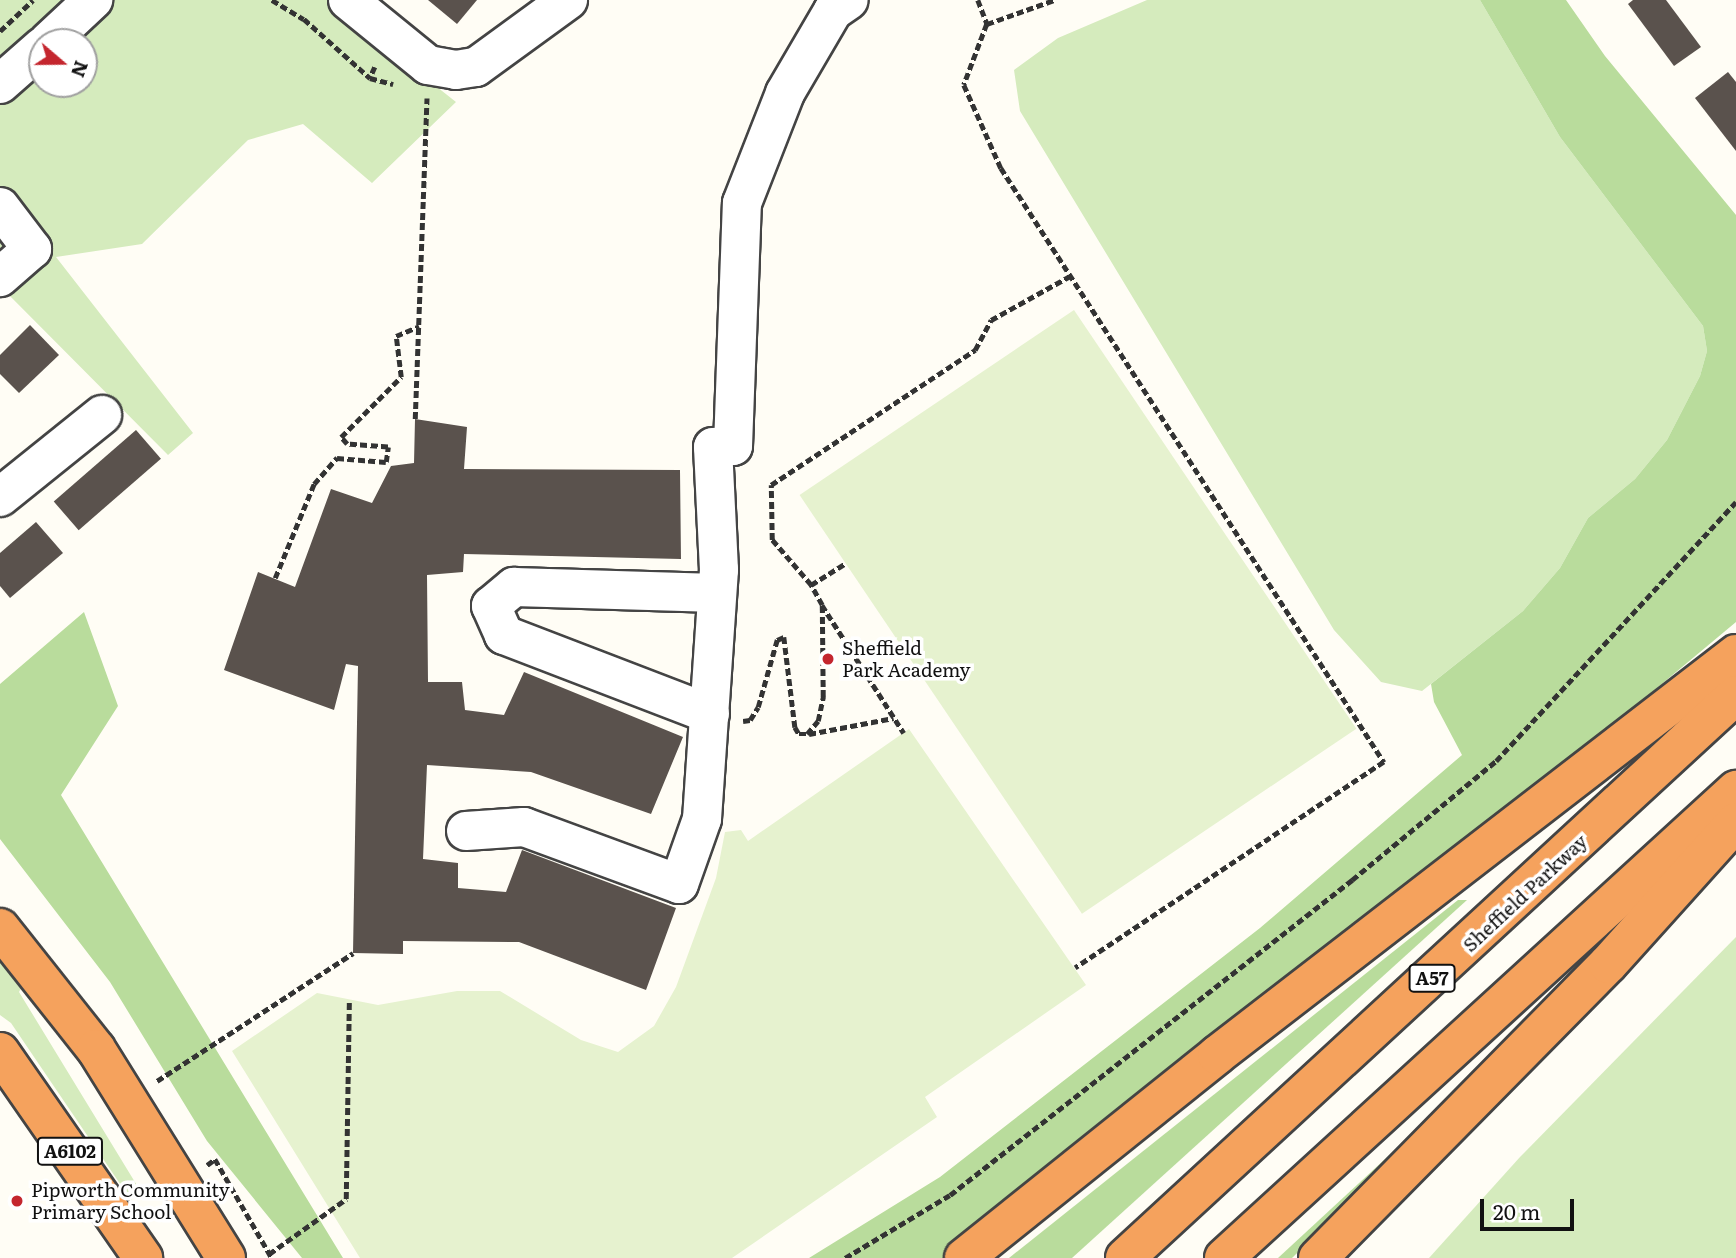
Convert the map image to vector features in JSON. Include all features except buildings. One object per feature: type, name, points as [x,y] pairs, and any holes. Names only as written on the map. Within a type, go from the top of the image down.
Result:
[{"type":"highway","points":[[964,1258],[1217,1055],[1736,654]]},
{"type":"highway","name":"Sheffield Parkway","points":[[1125,1258],[1736,695]]},
{"type":"highway","points":[[1224,1258],[1736,790]]},
{"type":"highway","points":[[1318,1258],[1608,964],[1736,822]]},
{"type":"highway","points":[[0,928],[96,1049],[226,1258]]},
{"type":"highway","name":"A6102","points":[[0,1052],[143,1258]]},
{"type":"street","points":[[63,28],[93,0]]},
{"type":"street","points":[[348,0],[442,68],[476,67],[568,0]]},
{"type":"street","points":[[466,831],[524,827],[679,884],[702,819],[717,593],[713,447],[733,446],[742,203],[785,93],[833,11],[849,0]]},
{"type":"street","points":[[0,85],[28,60]]},
{"type":"street","points":[[0,207],[32,248],[0,277]]},
{"type":"street","points":[[0,497],[102,415]]},
{"type":"street","points":[[710,714],[504,635],[491,606],[514,587],[717,593]]},
{"type":"path","points":[[0,31],[33,0]]},
{"type":"path","points":[[272,0],[304,19],[370,78]]},
{"type":"path","points":[[978,0],[987,24],[964,85],[1001,168],[1384,762],[1075,968]]},
{"type":"path","points":[[987,24],[1054,0]]},
{"type":"path","points":[[415,419],[419,326],[442,68]]},
{"type":"path","points":[[904,733],[811,585],[772,540],[771,485],[975,350],[991,320],[1070,276]]},
{"type":"path","points":[[275,578],[314,484],[337,458],[386,463],[388,447],[347,444],[341,437],[401,377],[396,337],[419,326]]},
{"type":"path","points":[[845,1258],[950,1195],[1352,880],[1496,761],[1736,502]]},
{"type":"path","points":[[811,585],[846,564]]},
{"type":"path","points":[[807,734],[818,721],[823,697],[822,605]]},
{"type":"path","points":[[710,714],[750,720],[758,707],[776,640],[784,636],[795,727],[799,734],[894,718]]},
{"type":"path","points":[[167,1074],[353,953]]},
{"type":"path","points":[[269,1254],[346,1199],[349,1000]]},
{"type":"green space","points":[[0,0],[327,0],[456,102],[372,183],[303,124],[248,140],[142,244],[56,257],[193,433],[168,455],[0,286]]},
{"type":"green space","points":[[1147,0],[1480,0],[1560,137],[1703,326],[1707,351],[1700,376],[1667,440],[1635,479],[1588,518],[1560,568],[1523,611],[1422,691],[1381,682],[1334,630],[1020,111],[1014,70],[1058,38]]},
{"type":"green space","points":[[1480,0],[1566,0],[1605,56],[1736,215],[1736,622],[1573,758],[947,1258],[809,1258],[940,1177],[1260,928],[1462,755],[1434,702],[1431,684],[1523,611],[1560,568],[1588,518],[1635,479],[1667,440],[1700,376],[1707,351],[1703,326],[1560,137]]},
{"type":"green space","points":[[1074,310],[1356,729],[1082,914],[800,495]]},
{"type":"green space","points":[[84,612],[118,706],[61,795],[343,1258],[302,1258],[207,1141],[110,982],[0,839],[0,684]]},
{"type":"green space","points":[[909,729],[1086,985],[925,1097],[937,1117],[732,1258],[360,1258],[232,1051],[317,993],[378,1005],[457,991],[500,991],[581,1040],[618,1052],[654,1026],[676,987],[716,878],[725,832],[741,830],[748,841]]},
{"type":"green space","points":[[1458,900],[1467,900],[1072,1258],[1009,1258]]},
{"type":"green space","points":[[1736,937],[1736,1258],[1429,1258],[1520,1157]]},
{"type":"green space","points":[[0,956],[22,986],[19,992],[141,1192],[131,1200],[11,1023],[0,1015]]},
{"type":"green space","points":[[1426,1128],[1292,1258],[1278,1258],[1411,1135]]},
{"type":"place","name":"Sheffield Park Academy","points":[[828,659]]},
{"type":"place","name":"Pipworth Community Primary School","points":[[17,1201]]}]
